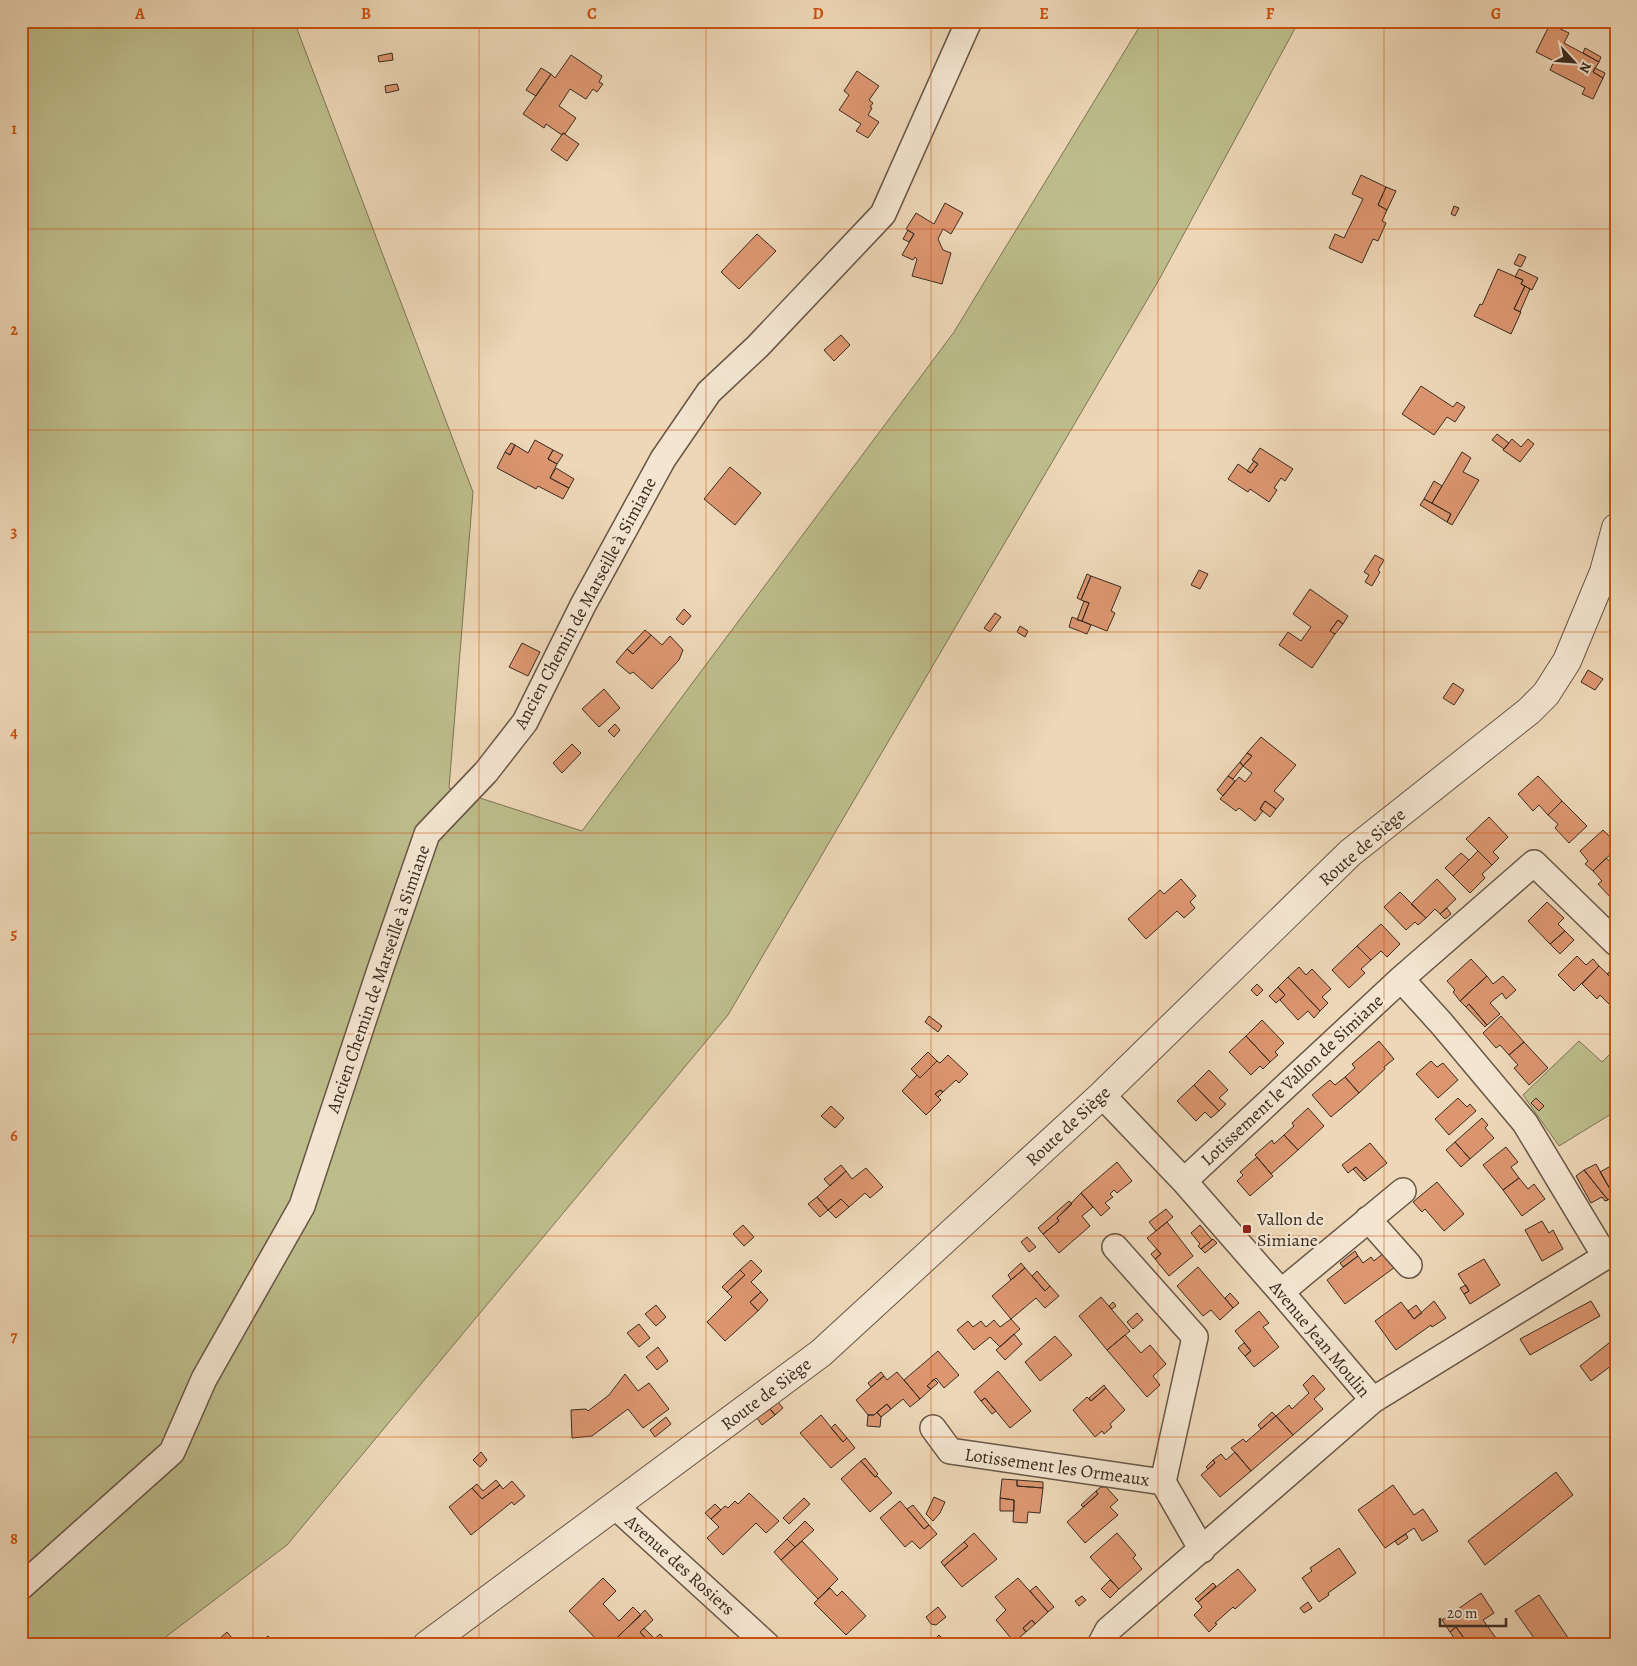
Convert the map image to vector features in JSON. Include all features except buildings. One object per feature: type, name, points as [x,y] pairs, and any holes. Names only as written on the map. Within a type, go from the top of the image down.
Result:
[{"type":"street","name":"Ancien Chemin de Marseille à Simiane","points":[[21,1587],[172,1452],[204,1379],[302,1206],[379,973],[428,834],[486,772],[525,722],[583,605],[663,459],[709,392],[758,346],[883,214],[969,21]]},
{"type":"street","name":"Route de Siège","points":[[427,1645],[821,1353],[1102,1095],[1350,853],[1530,711],[1546,694],[1567,661],[1604,572],[1616,528]]},
{"type":"street","name":"Lotissement le Vallon de Simiane","points":[[1184,1182],[1401,979],[1534,863],[1616,943]]},
{"type":"street","points":[[1373,1400],[1610,1253],[1525,1123],[1441,1023],[1401,979]]},
{"type":"street","name":"Avenue Jean Moulin","points":[[1100,1645],[1108,1630],[1373,1400],[1184,1182],[1102,1095]]},
{"type":"street","points":[[1281,1292],[1403,1191]]},
{"type":"street","points":[[1368,1219],[1409,1265]]},
{"type":"street","name":"Lotissement les Ormeaux","points":[[1115,1246],[1195,1337],[1163,1482],[1202,1550]]},
{"type":"street","name":"Lotissement les Ormeaux","points":[[933,1428],[950,1451],[1163,1482]]},
{"type":"street","name":"Avenue des Rosiers","points":[[615,1506],[768,1645]]},
{"type":"green space","points":[[21,21],[294,21],[473,492],[449,788],[582,831],[954,332],[1143,21],[1299,21],[1160,278],[728,1015],[287,1545],[155,1645],[21,1645]]},
{"type":"green space","points":[[1579,1041],[1602,1062],[1616,1048],[1616,1111],[1559,1146],[1523,1095]]},
{"type":"place","name":"Vallon de Simiane","points":[[1247,1229]]}]
